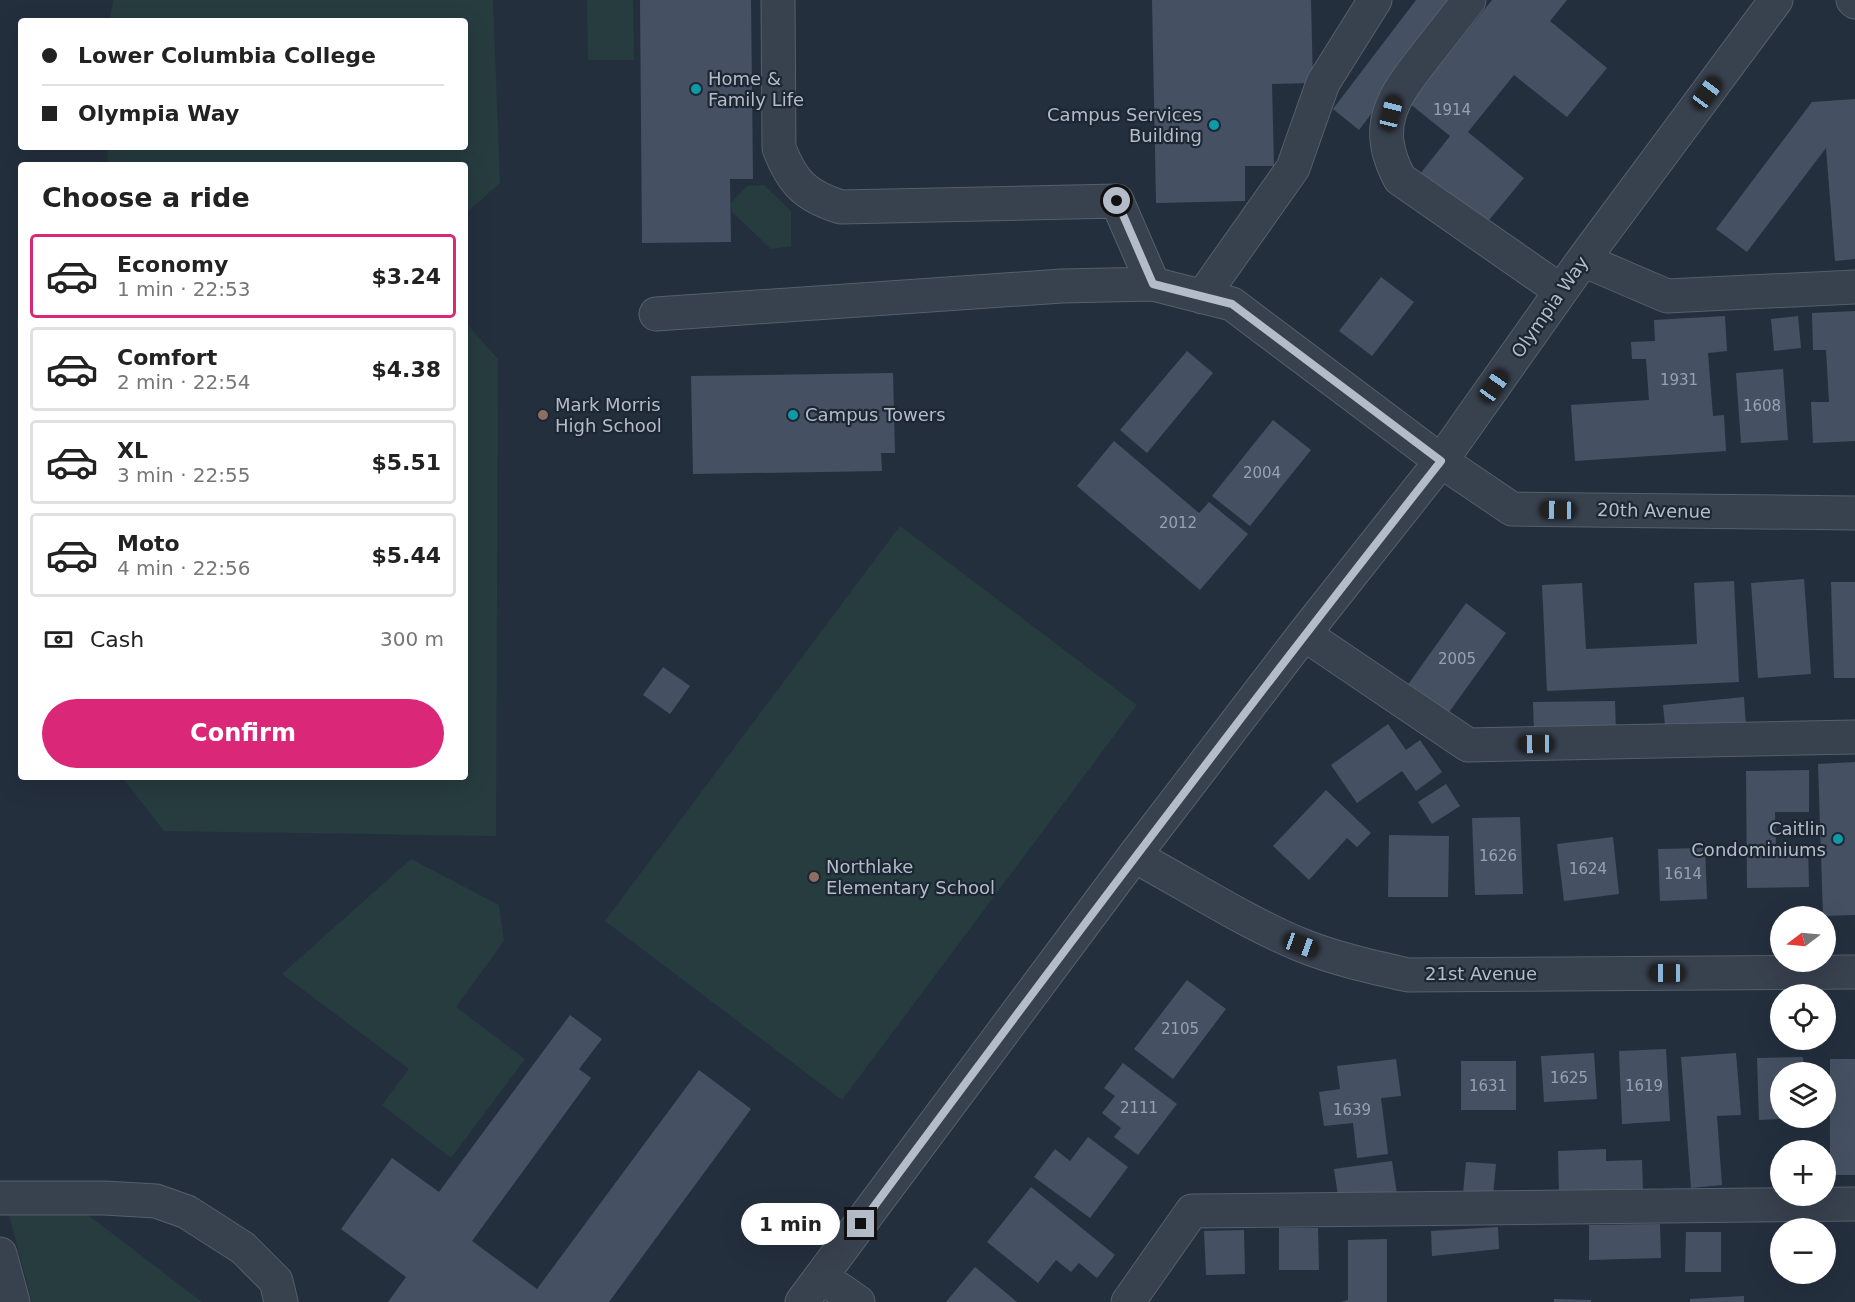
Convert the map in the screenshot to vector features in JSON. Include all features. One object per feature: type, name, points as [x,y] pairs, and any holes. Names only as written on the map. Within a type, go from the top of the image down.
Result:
[{"type":"street","points":[[778,0],[778,148],[787,169],[801,187],[819,200],[841,207],[1117,201],[1153,284]]},
{"type":"street","points":[[656,314],[1062,286],[1153,284],[1217,301],[1293,168],[1323,83],[1375,0]]},
{"type":"street","points":[[1469,0],[1396,93],[1386,132],[1390,159],[1400,179],[1561,291]]},
{"type":"street","name":"Olympia Way","points":[[802,1302],[1134,856],[1304,634],[1441,461],[1583,260],[1776,0]]},
{"type":"street","points":[[1583,260],[1667,296],[1855,287]]},
{"type":"street","name":"20th Avenue","points":[[1217,301],[1512,509],[1855,513]]},
{"type":"street","points":[[1304,634],[1468,745],[1855,737]]},
{"type":"street","name":"21st Avenue","points":[[1134,856],[1251,921],[1301,945],[1360,964],[1408,975],[1855,972]]},
{"type":"street","points":[[0,1198],[104,1198],[156,1201],[187,1212],[243,1248],[276,1281],[281,1302]]},
{"type":"street","points":[[1128,1302],[1192,1211],[1855,1204]]},
{"type":"street","points":[[0,1254],[13,1302]]},
{"type":"street","points":[[822,1277],[858,1302]]},
{"type":"green space","points":[[113,0],[493,0],[500,183],[468,211],[468,162],[108,162],[107,150],[468,150],[468,18],[110,18]]},
{"type":"green space","points":[[587,0],[633,0],[634,60],[588,60]]},
{"type":"green space","points":[[764,185],[791,211],[791,246],[771,249],[732,212],[731,203],[747,186]]},
{"type":"green space","points":[[17,313],[18,313],[18,641]]},
{"type":"green space","points":[[468,325],[498,359],[496,836],[164,831],[124,780],[468,780]]},
{"type":"green space","points":[[900,526],[1137,705],[842,1100],[605,921]]},
{"type":"green space","points":[[411,859],[499,905],[504,941],[456,1007],[525,1059],[451,1158],[382,1105],[409,1069],[282,974]]},
{"type":"green space","points":[[9,1215],[88,1215],[202,1302],[32,1302]]},
{"type":"building","name":"Home & Family Life","points":[[640,0],[751,0],[753,179],[730,179],[731,242],[642,243]]},
{"type":"building","name":"Campus Services Building","points":[[1152,0],[1311,0],[1313,83],[1272,84],[1274,166],[1245,166],[1245,201],[1156,203]]},
{"type":"building","points":[[1416,0],[1458,0],[1359,130],[1333,109]]},
{"type":"building","points":[[1492,0],[1567,0],[1550,21],[1607,68],[1567,117],[1514,75],[1468,132],[1524,178],[1484,226],[1420,174],[1450,136],[1409,103]]},
{"type":"building","points":[[1855,99],[1855,259],[1835,261],[1826,148],[1747,252],[1716,229],[1812,102]]},
{"type":"building","points":[[1381,277],[1414,302],[1372,356],[1339,331]]},
{"type":"building","points":[[1855,311],[1855,441],[1813,443],[1811,402],[1829,402],[1826,350],[1813,350],[1812,313]]},
{"type":"building","points":[[1725,316],[1727,351],[1708,353],[1713,416],[1724,415],[1726,451],[1575,461],[1571,405],[1649,400],[1646,359],[1632,359],[1631,342],[1655,341],[1654,320]]},
{"type":"building","points":[[1798,316],[1801,348],[1774,351],[1771,319]]},
{"type":"building","points":[[1187,351],[1213,373],[1147,453],[1120,430]]},
{"type":"building","points":[[1783,369],[1788,440],[1741,443],[1736,373]]},
{"type":"building","name":"Campus Towers","points":[[893,373],[895,453],[881,453],[882,471],[693,474],[691,376]]},
{"type":"building","points":[[1273,420],[1311,450],[1250,526],[1212,496]]},
{"type":"building","points":[[1114,441],[1199,513],[1209,502],[1248,534],[1200,590],[1077,486]]},
{"type":"building","points":[[1804,579],[1811,674],[1758,678],[1751,583]]},
{"type":"building","points":[[1734,581],[1739,682],[1547,691],[1542,585],[1582,583],[1586,649],[1697,644],[1694,583]]},
{"type":"building","points":[[1831,582],[1855,582],[1855,678],[1834,678]]},
{"type":"building","points":[[1466,603],[1506,633],[1447,715],[1407,686]]},
{"type":"building","points":[[663,667],[690,686],[670,714],[643,695]]},
{"type":"building","points":[[1744,697],[1746,727],[1666,735],[1663,705]]},
{"type":"building","points":[[1615,701],[1616,732],[1534,733],[1533,702]]},
{"type":"building","points":[[1388,724],[1406,750],[1420,740],[1442,772],[1416,791],[1402,771],[1357,803],[1331,765]]},
{"type":"building","name":"Caitlin Condominiums","points":[[1855,762],[1855,915],[1836,916],[1836,906],[1823,906],[1818,764]]},
{"type":"building","points":[[1809,770],[1809,812],[1775,812],[1776,846],[1808,845],[1809,887],[1747,888],[1746,771]]},
{"type":"building","points":[[1446,784],[1460,806],[1432,824],[1418,802]]},
{"type":"building","points":[[1326,790],[1371,833],[1357,847],[1347,838],[1309,880],[1273,846]]},
{"type":"building","points":[[1520,817],[1523,894],[1475,895],[1472,818]]},
{"type":"building","points":[[1389,835],[1449,836],[1448,897],[1388,897]]},
{"type":"building","points":[[1613,837],[1619,894],[1564,901],[1557,844]]},
{"type":"building","points":[[1705,848],[1707,899],[1660,901],[1658,849]]},
{"type":"building","points":[[1187,980],[1226,1009],[1173,1079],[1134,1049]]},
{"type":"building","points":[[570,1015],[602,1039],[579,1069],[591,1078],[472,1241],[537,1289],[699,1070],[751,1109],[609,1302],[388,1302],[406,1277],[341,1229],[392,1158],[439,1192]]},
{"type":"building","points":[[1666,1049],[1670,1121],[1622,1124],[1619,1051]]},
{"type":"building","points":[[1594,1053],[1597,1099],[1544,1102],[1541,1056]]},
{"type":"building","points":[[1736,1053],[1741,1115],[1717,1116],[1722,1185],[1691,1188],[1681,1057]]},
{"type":"building","points":[[1803,1057],[1803,1062],[1770,1062],[1770,1119],[1759,1120],[1757,1058]]},
{"type":"building","points":[[1396,1059],[1401,1096],[1381,1098],[1388,1154],[1357,1158],[1353,1123],[1324,1126],[1319,1092],[1340,1089],[1337,1066]]},
{"type":"building","points":[[1830,1059],[1855,1059],[1855,1175],[1836,1175],[1836,1140],[1830,1140],[1830,1128],[1836,1128],[1836,1062],[1830,1062]]},
{"type":"building","points":[[1461,1061],[1516,1061],[1516,1110],[1461,1110]]},
{"type":"building","points":[[1123,1063],[1177,1104],[1138,1155],[1114,1137],[1121,1128],[1102,1113],[1115,1096],[1104,1088]]},
{"type":"building","points":[[1088,1137],[1128,1167],[1090,1218],[1034,1177],[1055,1149],[1070,1161]]},
{"type":"building","points":[[1606,1149],[1606,1161],[1642,1160],[1643,1191],[1559,1194],[1558,1151]]},
{"type":"building","points":[[1392,1161],[1397,1194],[1339,1202],[1334,1169]]},
{"type":"building","points":[[1466,1162],[1496,1164],[1493,1195],[1463,1193]]},
{"type":"building","points":[[1031,1187],[1115,1255],[1097,1278],[1079,1263],[1071,1272],[1056,1260],[1038,1283],[987,1242]]},
{"type":"building","points":[[1660,1224],[1661,1258],[1589,1260],[1589,1225]]},
{"type":"building","points":[[1498,1227],[1499,1249],[1432,1256],[1431,1231]]},
{"type":"building","points":[[1279,1228],[1318,1228],[1319,1270],[1279,1270]]},
{"type":"building","points":[[1244,1230],[1245,1274],[1206,1275],[1204,1231]]},
{"type":"building","points":[[1686,1232],[1721,1232],[1721,1272],[1685,1272]]},
{"type":"building","points":[[1387,1239],[1387,1302],[1341,1302],[1348,1300],[1348,1240]]},
{"type":"building","points":[[975,1267],[1017,1302],[946,1302]]},
{"type":"building","points":[[1744,1296],[1744,1302],[1690,1302],[1690,1299]]},
{"type":"building","points":[[1554,1299],[1591,1300],[1591,1302],[1554,1302]]},
{"type":"place","name":"Home & Family Life","points":[[696,89]]},
{"type":"place","name":"Campus Services Building","points":[[1214,125]]},
{"type":"place","name":"Mark Morris High School","points":[[543,415]]},
{"type":"place","name":"Campus Towers","points":[[793,415]]},
{"type":"place","name":"Caitlin Condominiums","points":[[1838,839]]},
{"type":"place","name":"Northlake Elementary School","points":[[814,877]]},
{"type":"route","points":[[861,1224],[1148,837],[1441,461],[1232,304],[1153,284],[1117,201]]}]
